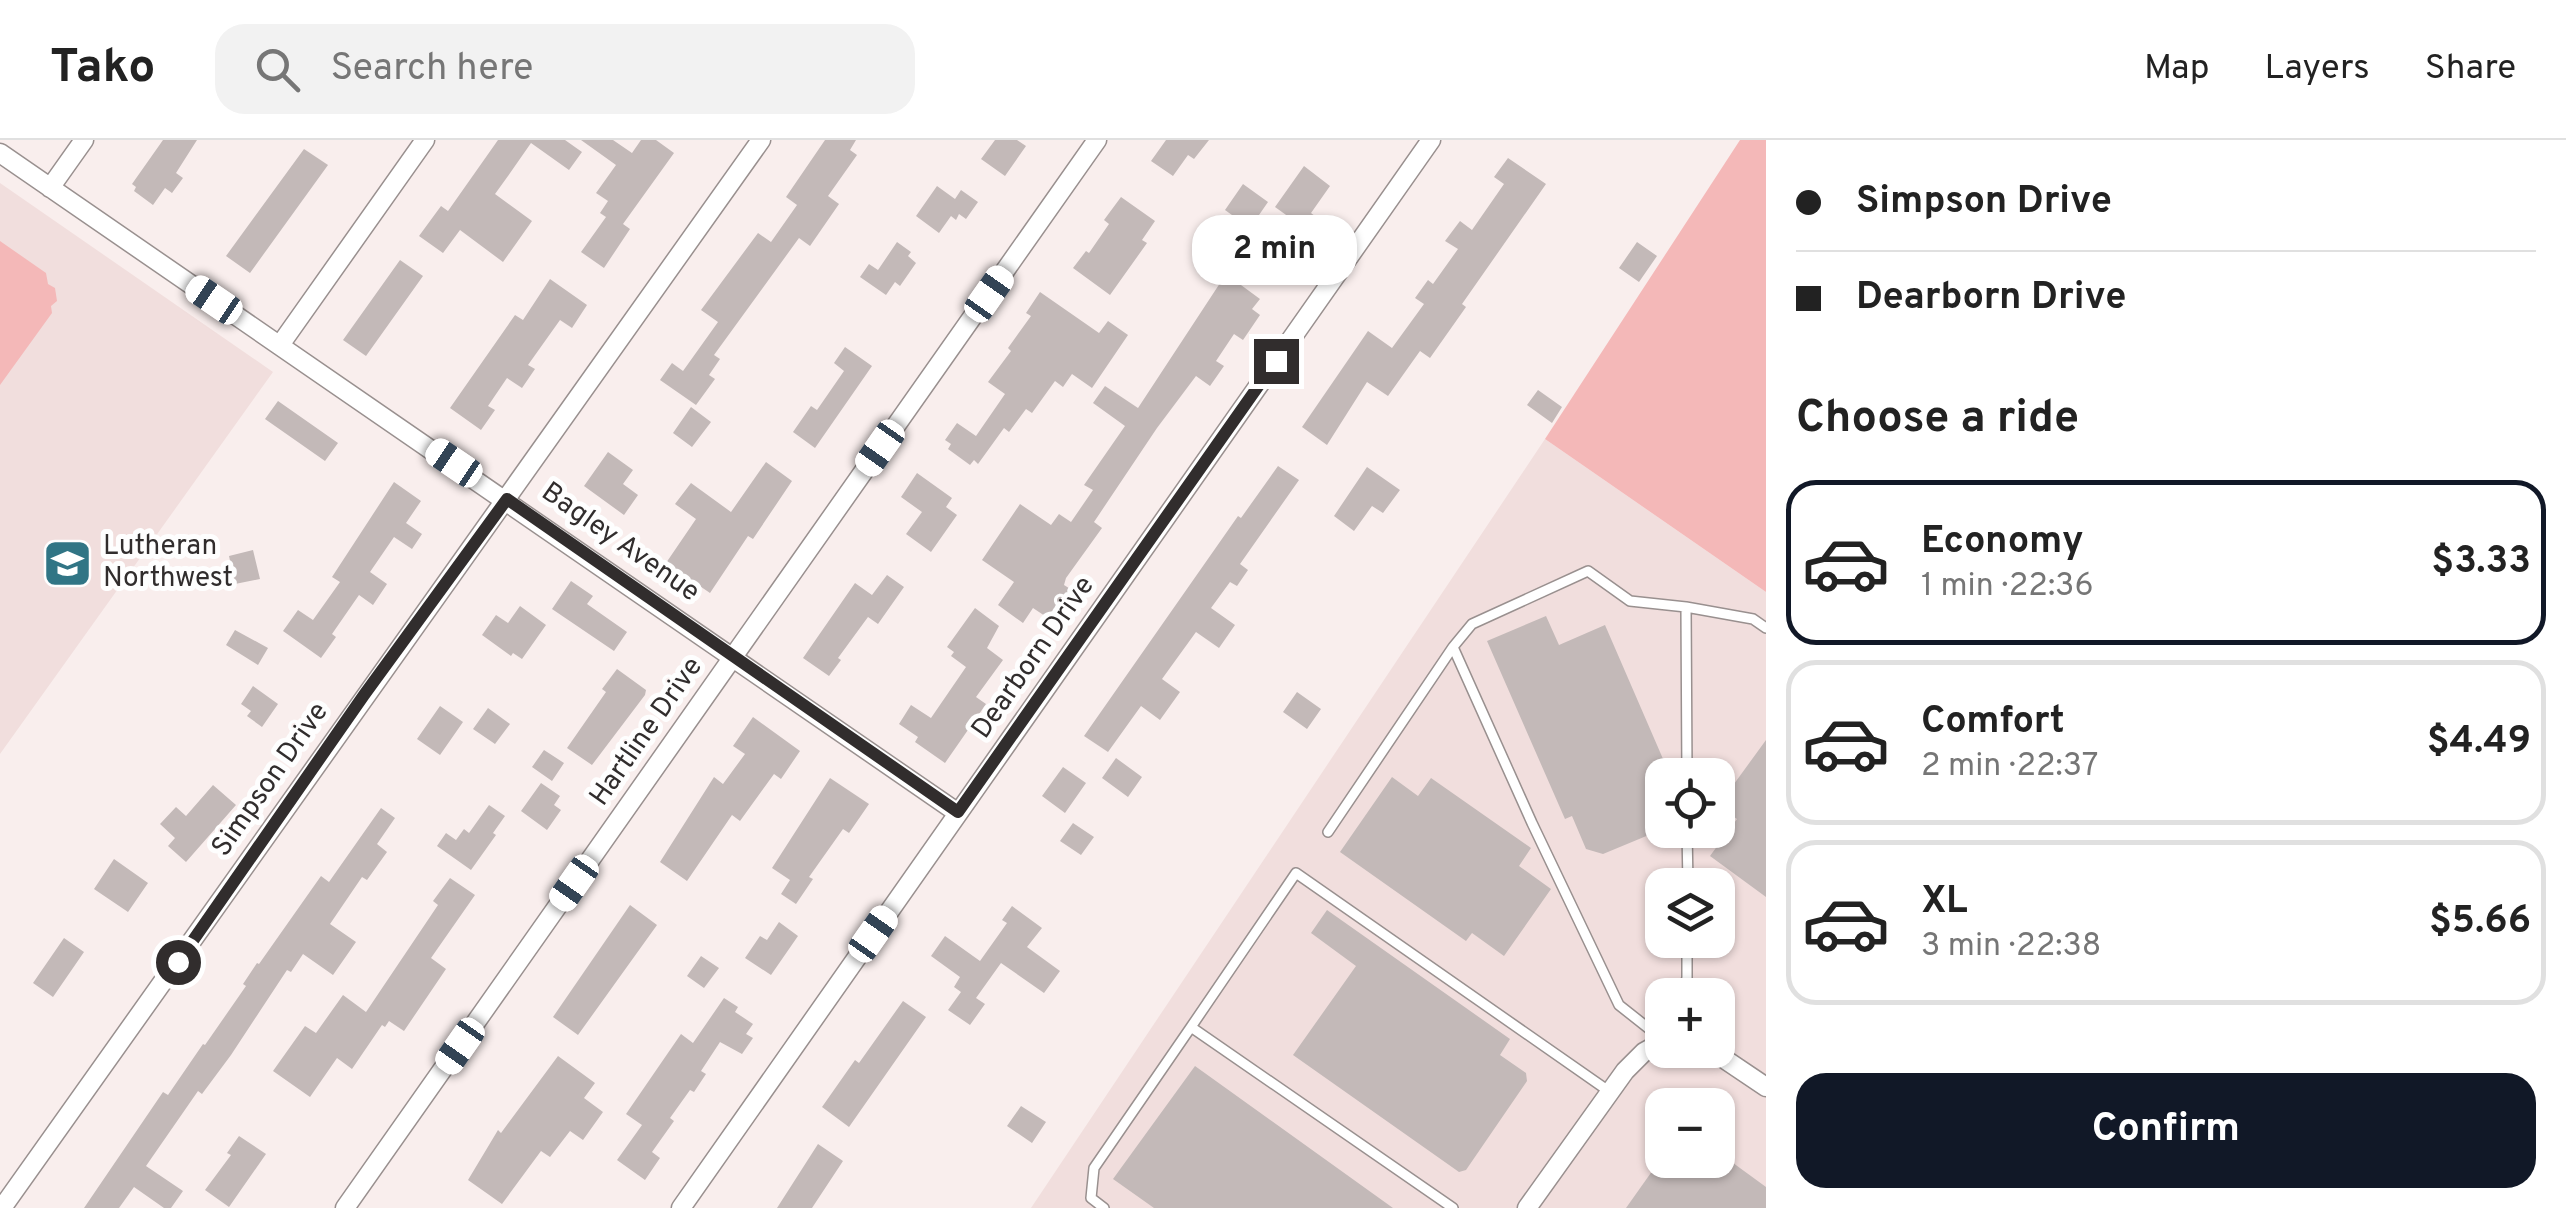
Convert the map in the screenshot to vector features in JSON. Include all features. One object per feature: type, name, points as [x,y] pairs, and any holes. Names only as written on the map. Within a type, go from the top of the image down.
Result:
[{"type":"street","points":[[50,188],[84,140]]},
{"type":"street","points":[[280,346],[425,140]]},
{"type":"street","name":"Simpson Drive","points":[[2,1208],[761,140]]},
{"type":"street","name":"Hartline Drive","points":[[345,1208],[1097,140]]},
{"type":"street","name":"Dearborn Drive","points":[[681,1208],[1432,140]]},
{"type":"street","name":"Bagley Avenue","points":[[0,153],[958,812]]},
{"type":"street","points":[[1527,1208],[1610,1092],[1645,1051]]},
{"type":"street","points":[[1735,1066],[1766,1087]]},
{"type":"lane","points":[[1328,832],[1453,646],[1472,624],[1588,571],[1630,601],[1753,619],[1766,628]]},
{"type":"lane","points":[[1686,608],[1687,758]]},
{"type":"lane","points":[[1453,646],[1619,1005],[1645,1027]]},
{"type":"lane","points":[[1104,1208],[1091,1198],[1094,1168],[1296,873],[1610,1092]]},
{"type":"lane","points":[[1191,1026],[1453,1208]]},
{"type":"shaded area","points":[[1740,140],[1766,140],[1766,592],[1545,439]]},
{"type":"shaded area","name":"Lutheran Northwest","points":[[0,183],[273,372],[0,754]]},
{"type":"shaded area","points":[[0,241],[46,273],[57,301],[0,385]]},
{"type":"shaded area","points":[[1545,439],[1766,592],[1766,1208],[1031,1208]]},
{"type":"building","points":[[163,140],[197,140],[176,173],[183,178],[172,193],[165,188],[153,205],[134,191],[136,187],[132,184]]},
{"type":"building","points":[[498,140],[565,140],[582,152],[569,170],[531,143],[495,194],[532,221],[503,262],[460,230],[443,253],[419,236],[441,206],[448,211]]},
{"type":"building","points":[[581,140],[613,140],[632,153],[641,140],[656,140],[674,153],[623,224],[630,229],[604,268],[581,252],[606,217],[600,213],[608,201],[596,193],[616,165]]},
{"type":"building","points":[[825,140],[856,140],[850,150],[857,155],[828,196],[839,204],[810,246],[799,238],[714,355],[720,359],[709,375],[715,379],[696,405],[660,380],[672,363],[683,371],[718,322],[701,310],[758,233],[771,242],[797,205],[786,197]]},
{"type":"building","points":[[995,140],[1017,140],[1026,146],[1005,176],[981,159]]},
{"type":"building","points":[[1166,140],[1209,140],[1194,159],[1188,155],[1173,176],[1151,161]]},
{"type":"building","points":[[304,149],[328,165],[250,273],[226,256]]},
{"type":"building","points":[[1508,158],[1546,184],[1462,304],[1466,307],[1430,358],[1420,351],[1388,396],[1367,382],[1327,445],[1302,427],[1368,331],[1392,348],[1424,304],[1415,298],[1428,280],[1433,284],[1458,249],[1445,241],[1460,221],[1472,230],[1504,184],[1494,177]]},
{"type":"building","points":[[1304,166],[1330,186],[1311,213],[1316,217],[1307,230],[1275,207]]},
{"type":"building","points":[[1243,184],[1268,202],[1250,228],[1225,210]]},
{"type":"building","points":[[937,186],[955,199],[961,190],[978,202],[966,219],[959,214],[956,220],[951,216],[939,233],[916,216]]},
{"type":"building","points":[[1121,197],[1155,221],[1142,240],[1147,243],[1110,295],[1073,268],[1109,224],[1104,220]]},
{"type":"building","points":[[897,242],[911,252],[908,256],[916,263],[900,286],[895,282],[886,295],[860,277],[869,264],[878,270]]},
{"type":"building","points":[[1637,242],[1657,256],[1639,282],[1619,268]]},
{"type":"building","points":[[400,260],[423,276],[366,356],[343,340]]},
{"type":"building","points":[[1226,274],[1260,299],[1252,309],[1260,315],[1243,340],[1234,334],[1216,361],[1224,366],[1210,386],[1196,376],[1157,428],[1094,522],[1102,528],[1066,578],[1064,585],[1072,590],[1051,620],[1033,608],[1023,623],[998,605],[1014,582],[982,560],[1020,504],[1051,525],[1059,514],[1071,522],[1093,490],[1084,485],[1125,426],[1093,403],[1105,386],[1138,408]]},
{"type":"building","points":[[550,279],[587,305],[572,328],[560,320],[528,365],[535,369],[522,388],[507,378],[488,406],[495,410],[481,430],[450,408],[515,315],[523,320]]},
{"type":"building","points":[[1040,292],[1099,333],[1108,321],[1128,335],[1092,388],[1072,374],[1063,387],[1055,381],[1032,413],[1026,409],[1009,432],[1004,428],[978,464],[974,460],[970,465],[948,449],[951,444],[945,440],[957,423],[976,436],[1005,394],[988,382],[1011,351],[1008,348],[1031,316],[1026,313]]},
{"type":"building","points":[[845,347],[872,366],[815,448],[793,432],[811,406],[817,410],[844,371],[834,363]]},
{"type":"building","points":[[1538,390],[1562,407],[1552,423],[1527,405]]},
{"type":"building","points":[[278,401],[338,443],[325,461],[265,419]]},
{"type":"building","points":[[691,407],[711,422],[692,447],[673,433]]},
{"type":"building","points":[[608,452],[633,470],[623,484],[638,495],[624,515],[584,486]]},
{"type":"building","points":[[766,462],[792,481],[753,539],[748,536],[710,593],[666,563],[696,519],[675,504],[691,483],[731,512]]},
{"type":"building","points":[[1278,466],[1299,480],[1240,564],[1248,570],[1237,586],[1230,582],[1211,608],[1235,625],[1219,648],[1196,632],[1162,679],[1180,692],[1160,720],[1141,706],[1108,752],[1084,736],[1238,516],[1241,518]]},
{"type":"building","points":[[1367,467],[1400,490],[1383,513],[1372,506],[1354,531],[1334,516]]},
{"type":"building","points":[[917,473],[952,498],[946,507],[957,515],[931,552],[906,534],[922,512],[901,497]]},
{"type":"building","points":[[394,482],[421,501],[406,523],[422,534],[412,549],[394,537],[370,572],[387,584],[373,605],[359,595],[321,658],[283,631],[298,610],[313,620],[340,582],[332,577]]},
{"type":"building","points":[[253,550],[260,579],[235,584],[229,556]]},
{"type":"building","points":[[887,575],[904,587],[878,624],[868,617],[829,676],[803,658],[855,583],[872,595]]},
{"type":"building","points":[[571,581],[593,596],[587,604],[627,632],[614,651],[552,609]]},
{"type":"building","points":[[520,606],[546,625],[522,659],[513,653],[511,656],[482,635],[496,615],[508,623]]},
{"type":"building","points":[[975,608],[999,626],[987,648],[1003,660],[976,697],[986,704],[945,763],[915,742],[918,737],[899,724],[911,705],[931,718],[966,667],[951,656],[954,652],[947,647]]},
{"type":"building","points":[[1546,616],[1559,645],[1605,625],[1663,758],[1645,758],[1645,837],[1603,854],[1586,849],[1572,816],[1565,819],[1487,641]]},
{"type":"building","points":[[235,630],[268,648],[258,665],[226,645]]},
{"type":"building","points":[[617,669],[646,690],[645,695],[592,765],[567,748],[606,692],[602,689]]},
{"type":"building","points":[[253,686],[278,704],[262,727],[247,716],[251,711],[241,704]]},
{"type":"building","points":[[1297,692],[1321,709],[1307,729],[1283,712]]},
{"type":"building","points":[[440,706],[463,722],[440,755],[417,739]]},
{"type":"building","points":[[488,708],[510,724],[495,744],[473,729]]},
{"type":"building","points":[[753,717],[800,751],[781,779],[774,774],[740,821],[732,815],[687,881],[660,862],[714,777],[723,784],[745,754],[733,746]]},
{"type":"building","points":[[1766,740],[1766,897],[1735,874],[1735,868],[1726,868],[1710,856],[1716,848],[1735,848],[1735,783]]},
{"type":"building","points":[[544,750],[564,763],[552,781],[532,767]]},
{"type":"building","points":[[1116,758],[1142,777],[1128,797],[1102,778]]},
{"type":"building","points":[[1063,767],[1086,783],[1065,813],[1042,796]]},
{"type":"building","points":[[1392,777],[1418,796],[1431,778],[1531,848],[1519,866],[1551,889],[1504,956],[1472,933],[1466,941],[1340,852]]},
{"type":"building","points":[[830,778],[869,804],[849,833],[843,829],[809,877],[813,879],[796,904],[781,894],[790,880],[772,868]]},
{"type":"building","points":[[541,783],[560,796],[554,805],[561,810],[547,830],[521,811]]},
{"type":"building","points":[[213,785],[236,805],[186,862],[168,846],[175,838],[160,824],[176,807],[186,816]]},
{"type":"building","points":[[489,805],[505,816],[471,870],[437,846],[446,833],[456,840],[464,829],[469,833]]},
{"type":"building","points":[[381,808],[395,818],[377,844],[387,852],[367,880],[362,877],[330,924],[356,942],[333,975],[303,954],[291,972],[287,970],[231,1055],[202,1094],[198,1091],[146,1166],[183,1191],[171,1208],[164,1208],[134,1187],[119,1208],[84,1208],[163,1092],[168,1095],[205,1045],[246,986],[243,984],[257,963],[321,876],[329,882]]},
{"type":"building","points":[[1073,823],[1094,837],[1081,855],[1060,841]]},
{"type":"building","points":[[114,859],[148,883],[128,912],[94,889]]},
{"type":"building","points":[[450,878],[475,895],[431,958],[446,969],[404,1031],[389,1021],[385,1027],[382,1025],[352,1069],[337,1058],[310,1097],[273,1071],[305,1026],[316,1033],[343,995],[366,1012],[438,905],[433,901]]},
{"type":"building","points":[[630,905],[657,925],[578,1035],[553,1017]]},
{"type":"building","points":[[1012,906],[1042,928],[1027,947],[1060,971],[1044,993],[1001,963],[976,998],[985,1004],[970,1025],[948,1010],[961,992],[954,987],[960,977],[931,956],[945,936],[980,961],[1007,923],[1002,920]]},
{"type":"building","points":[[1327,910],[1510,1039],[1500,1055],[1526,1073],[1527,1081],[1466,1170],[1459,1172],[1293,1055],[1356,966],[1311,933]]},
{"type":"building","points":[[779,922],[798,936],[771,975],[745,958],[760,936],[767,940]]},
{"type":"building","points":[[64,938],[84,952],[53,997],[33,983]]},
{"type":"building","points":[[701,956],[719,968],[704,988],[687,976]]},
{"type":"building","points":[[724,998],[738,1007],[735,1012],[753,1024],[746,1034],[753,1038],[742,1054],[720,1042],[701,1071],[706,1074],[670,1118],[674,1121],[652,1152],[660,1158],[645,1180],[617,1160],[642,1125],[626,1114],[681,1034],[693,1043]]},
{"type":"building","points":[[903,1001],[926,1017],[849,1127],[822,1107]]},
{"type":"building","points":[[558,1056],[595,1083],[584,1098],[603,1112],[583,1140],[570,1131],[550,1157],[541,1151],[502,1204],[468,1180],[498,1130],[501,1133]]},
{"type":"building","points":[[1195,1066],[1393,1208],[1154,1208],[1113,1179]]},
{"type":"building","points":[[1021,1106],[1046,1122],[1032,1143],[1007,1126]]},
{"type":"building","points":[[239,1136],[266,1154],[229,1207],[205,1190],[231,1155],[227,1153]]},
{"type":"building","points":[[818,1144],[843,1161],[812,1208],[777,1208]]},
{"type":"building","points":[[1735,1164],[1766,1187],[1766,1208],[1626,1208],[1647,1178],[1735,1178]]},
{"type":"place","name":"Lutheran Northwest","points":[[68,563]]},
{"type":"route","points":[[178,962],[364,695],[507,499],[958,812],[1276,361]]}]
